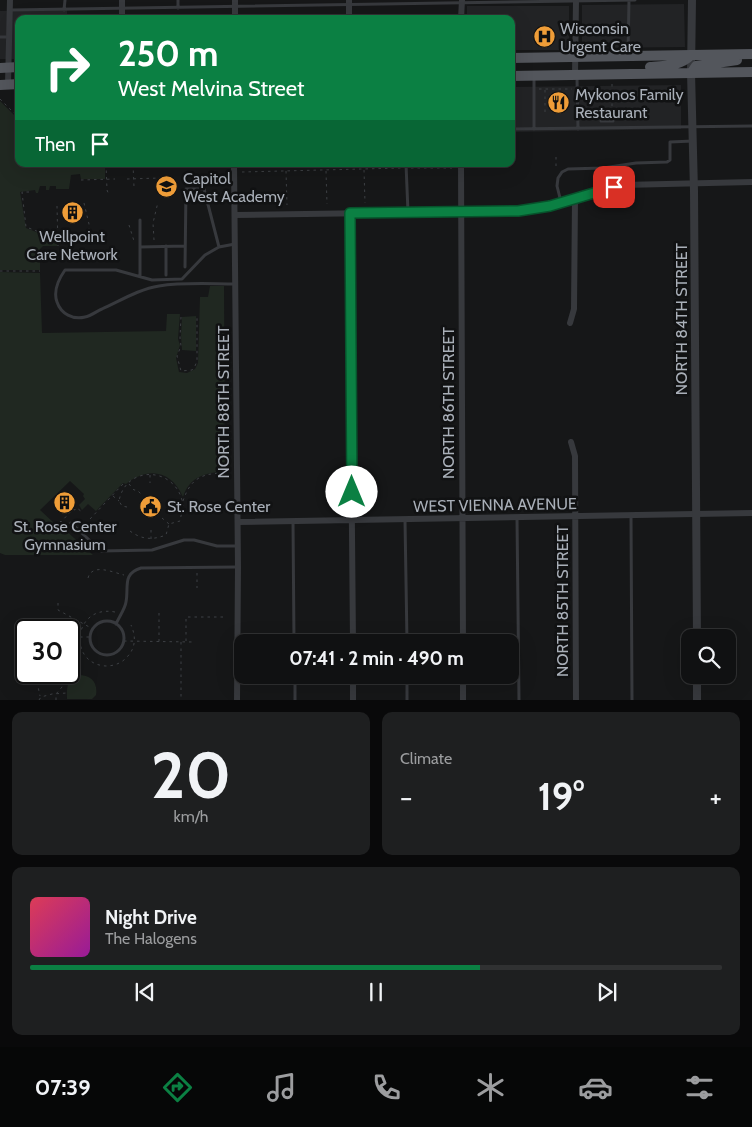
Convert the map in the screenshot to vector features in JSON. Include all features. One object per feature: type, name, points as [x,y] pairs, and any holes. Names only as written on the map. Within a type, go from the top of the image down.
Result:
[{"type":"main road","points":[[515,58],[748,54]]},
{"type":"main road","points":[[691,72],[696,66],[739,60],[748,54]]},
{"type":"main road","points":[[635,74],[643,68],[678,64],[686,61],[691,55]]},
{"type":"main road","points":[[515,76],[752,72]]},
{"type":"street","points":[[9,84],[10,0]]},
{"type":"street","points":[[122,0],[122,15]]},
{"type":"street","points":[[576,0],[576,75]]},
{"type":"street","name":"NORTH 84TH STREET","points":[[692,0],[691,72],[694,183],[697,629]]},
{"type":"street","points":[[349,2],[349,15]]},
{"type":"street","points":[[461,15],[462,2]]},
{"type":"street","name":"NORTH 88TH STREET","points":[[234,167],[238,522],[237,700]]},
{"type":"street","name":"NORTH 86TH STREET","points":[[461,167],[463,634]]},
{"type":"street","points":[[236,215],[518,211],[550,206],[624,185],[752,182]]},
{"type":"street","points":[[570,323],[574,309],[574,199]]},
{"type":"street","points":[[350,213],[353,634]]},
{"type":"street","name":"NORTH 85TH STREET","points":[[571,442],[575,456],[576,700]]},
{"type":"street","name":"WEST VIENNA AVENUE","points":[[238,522],[752,513]]},
{"type":"street","points":[[353,684],[354,700]]},
{"type":"street","points":[[463,684],[463,700]]},
{"type":"street","points":[[697,684],[697,700]]},
{"type":"lane","points":[[64,10],[65,0]]},
{"type":"lane","points":[[178,0],[178,8]]},
{"type":"lane","points":[[292,0],[292,6]]},
{"type":"lane","points":[[628,56],[629,0]]},
{"type":"lane","points":[[10,10],[178,8],[235,4],[292,6],[349,2],[635,0]]},
{"type":"lane","points":[[0,37],[10,37]]},
{"type":"lane","points":[[534,75],[534,129]]},
{"type":"lane","points":[[576,75],[578,129]]},
{"type":"lane","points":[[601,121],[613,121]]},
{"type":"lane","points":[[515,129],[752,126]]},
{"type":"lane","points":[[561,203],[557,186],[558,178],[562,172],[568,169],[667,162],[670,160],[670,142],[693,141]]},
{"type":"lane","points":[[407,167],[408,212]]},
{"type":"lane","points":[[612,167],[614,187]]},
{"type":"lane","points":[[185,267],[186,189],[204,189],[219,247]]},
{"type":"lane","points":[[140,220],[140,276]]},
{"type":"lane","points":[[236,244],[219,247],[205,255],[182,279],[152,280],[116,270],[65,270],[59,278],[56,297],[58,305],[64,313],[73,317],[85,317],[157,286],[236,284]]},
{"type":"lane","points":[[166,246],[166,275]]},
{"type":"lane","points":[[140,247],[185,246]]},
{"type":"lane","points":[[631,516],[632,700]]},
{"type":"lane","points":[[517,518],[519,700]]},
{"type":"lane","points":[[405,520],[407,634]]},
{"type":"lane","points":[[293,522],[294,634]]},
{"type":"lane","points":[[71,523],[101,550],[152,550],[184,540],[194,540],[218,546],[238,546]]},
{"type":"lane","points":[[116,624],[126,602],[127,581],[134,570],[141,568],[238,568]]},
{"type":"lane","points":[[105,621],[116,624],[123,633],[124,641],[120,650],[105,656],[95,651],[90,637],[92,629],[105,621]]},
{"type":"lane","points":[[295,684],[295,700]]},
{"type":"lane","points":[[407,684],[407,700]]},
{"type":"path","points":[[612,84],[612,114]]},
{"type":"path","points":[[538,85],[538,89],[571,89],[578,91]]},
{"type":"path","points":[[545,89],[545,115]]},
{"type":"path","points":[[601,94],[612,94]]},
{"type":"path","points":[[0,99],[15,114]]},
{"type":"path","points":[[556,157],[556,171]]},
{"type":"path","points":[[106,167],[109,195]]},
{"type":"path","points":[[133,167],[134,187]]},
{"type":"path","points":[[242,172],[394,167]]},
{"type":"path","points":[[430,167],[452,168]]},
{"type":"path","points":[[364,169],[365,203]]},
{"type":"path","points":[[286,170],[286,205]]},
{"type":"path","points":[[326,170],[327,204]]},
{"type":"path","points":[[127,179],[161,178]]},
{"type":"path","points":[[81,180],[115,179]]},
{"type":"path","points":[[29,192],[22,192],[26,227],[58,240]]},
{"type":"path","points":[[154,243],[154,223],[158,202]]},
{"type":"path","points":[[84,204],[89,224],[89,245]]},
{"type":"path","points":[[57,206],[58,246]]},
{"type":"path","points":[[0,271],[40,271]]},
{"type":"path","points":[[181,317],[181,346],[177,358],[181,371],[187,371],[195,366],[197,361],[197,316]]},
{"type":"path","points":[[183,502],[190,485],[195,480],[206,474],[227,473]]},
{"type":"path","points":[[150,474],[150,483]]},
{"type":"path","points":[[119,501],[121,493],[136,478],[150,474],[161,476],[170,481],[179,491],[183,502],[180,521],[169,524]]},
{"type":"path","points":[[90,519],[123,484],[138,490],[141,494]]},
{"type":"path","points":[[112,495],[122,506],[127,507]]},
{"type":"path","points":[[175,506],[183,506]]},
{"type":"path","points":[[60,521],[73,509],[77,508],[82,512]]},
{"type":"path","points":[[162,518],[169,524]]},
{"type":"path","points":[[130,531],[139,537],[152,539],[166,535],[169,524]]},
{"type":"path","points":[[151,530],[152,539]]},
{"type":"path","points":[[197,568],[197,588]]},
{"type":"path","points":[[88,578],[90,572],[95,569],[130,576]]},
{"type":"path","points":[[58,603],[58,610],[92,629]]},
{"type":"path","points":[[80,635],[84,624],[91,616],[108,611],[121,614]]},
{"type":"path","points":[[158,613],[159,642]]},
{"type":"path","points":[[186,642],[186,617],[227,617]]},
{"type":"path","points":[[80,643],[86,656],[92,662],[101,666],[119,664],[132,651],[135,642],[131,624]]},
{"type":"path","points":[[80,638],[90,637]]},
{"type":"path","points":[[124,641],[193,642]]},
{"type":"path","points":[[181,642],[181,700]]},
{"type":"path","points":[[38,684],[40,700]]},
{"type":"path","points":[[56,700],[56,694],[63,684]]},
{"type":"path","points":[[41,697],[67,693]]},
{"type":"shaded area","points":[[684,4],[685,47],[582,48],[582,5]]},
{"type":"shaded area","points":[[467,6],[569,6],[569,50],[515,50],[515,15],[467,15]]},
{"type":"shaded area","points":[[67,10],[67,15],[15,15],[15,59],[0,59],[0,11]]},
{"type":"shaded area","points":[[681,85],[681,129],[515,132],[515,87]]},
{"type":"shaded area","points":[[0,101],[15,116],[15,167],[105,167],[105,179],[81,179],[80,174],[71,175],[69,189],[56,189],[56,186],[50,186],[49,190],[46,190],[46,186],[40,186],[38,193],[35,190],[20,192],[26,228],[57,240],[57,246],[43,246],[40,249],[40,270],[0,270]]},
{"type":"shaded area","points":[[0,272],[40,273],[42,333],[166,331],[167,314],[180,314],[178,339],[180,345],[176,358],[179,372],[187,373],[195,369],[198,363],[200,297],[208,297],[210,286],[224,286],[225,472],[211,473],[199,477],[189,485],[183,497],[173,481],[166,477],[151,473],[143,475],[134,478],[126,484],[123,483],[96,511],[88,504],[82,510],[79,505],[85,499],[84,494],[70,481],[40,510],[55,524],[58,522],[62,525],[59,529],[64,529],[93,555],[5,555],[0,553]]},
{"type":"shaded area","points":[[196,316],[196,351],[182,350],[182,317]]},
{"type":"shaded area","points":[[80,675],[83,675],[95,683],[96,695],[92,699],[67,699],[68,684],[80,684]]},
{"type":"place","name":"Wisconsin Urgent Care","points":[[544,37]]},
{"type":"place","name":"Mykonos Family Restaurant","points":[[559,103]]},
{"type":"place","name":"Capitol West Academy","points":[[167,187]]},
{"type":"place","name":"Wellpoint Care Network","points":[[72,212]]},
{"type":"place","name":"St. Rose Center Gymnasium","points":[[65,502]]},
{"type":"place","name":"St. Rose Center","points":[[151,506]]},
{"type":"route","points":[[352,492],[350,213],[518,211],[550,206],[614,187]]}]
